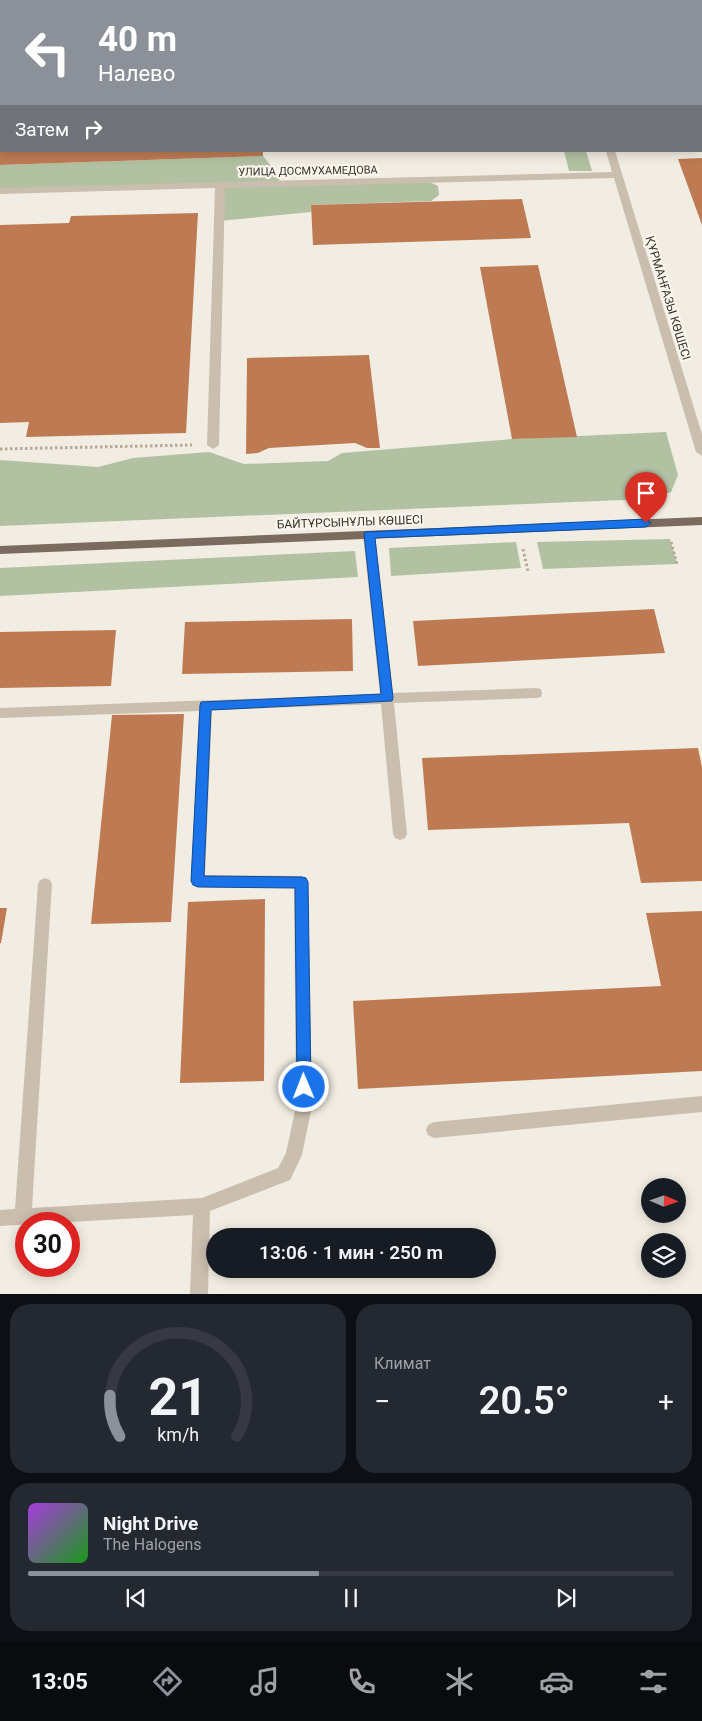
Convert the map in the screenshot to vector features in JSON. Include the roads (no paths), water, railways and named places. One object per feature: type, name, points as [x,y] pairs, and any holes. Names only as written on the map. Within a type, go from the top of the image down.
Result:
[{"type":"main road","name":"БАЙТҰРСЫНҰЛЫ КӨШЕСІ","points":[[0,550],[702,521]]},
{"type":"street","name":"ҚҰРМАНҒАЗЫ КӨШЕСІ","points":[[610,152],[702,452]]},
{"type":"street","name":"УЛИЦА ДОСМУХАМЕДОВА","points":[[0,191],[617,175]]},
{"type":"street","points":[[213,445],[220,185]]},
{"type":"street","points":[[369,534],[400,834]]},
{"type":"street","points":[[0,713],[536,693]]},
{"type":"street","points":[[80,1213],[202,1206],[284,1174],[294,1155],[304,1106],[302,882],[198,881],[206,705]]},
{"type":"street","points":[[23,1212],[45,884]]},
{"type":"street","points":[[434,1130],[702,1104]]},
{"type":"street","points":[[199,1294],[202,1206]]},
{"type":"street","points":[[0,1218],[15,1217]]}]
